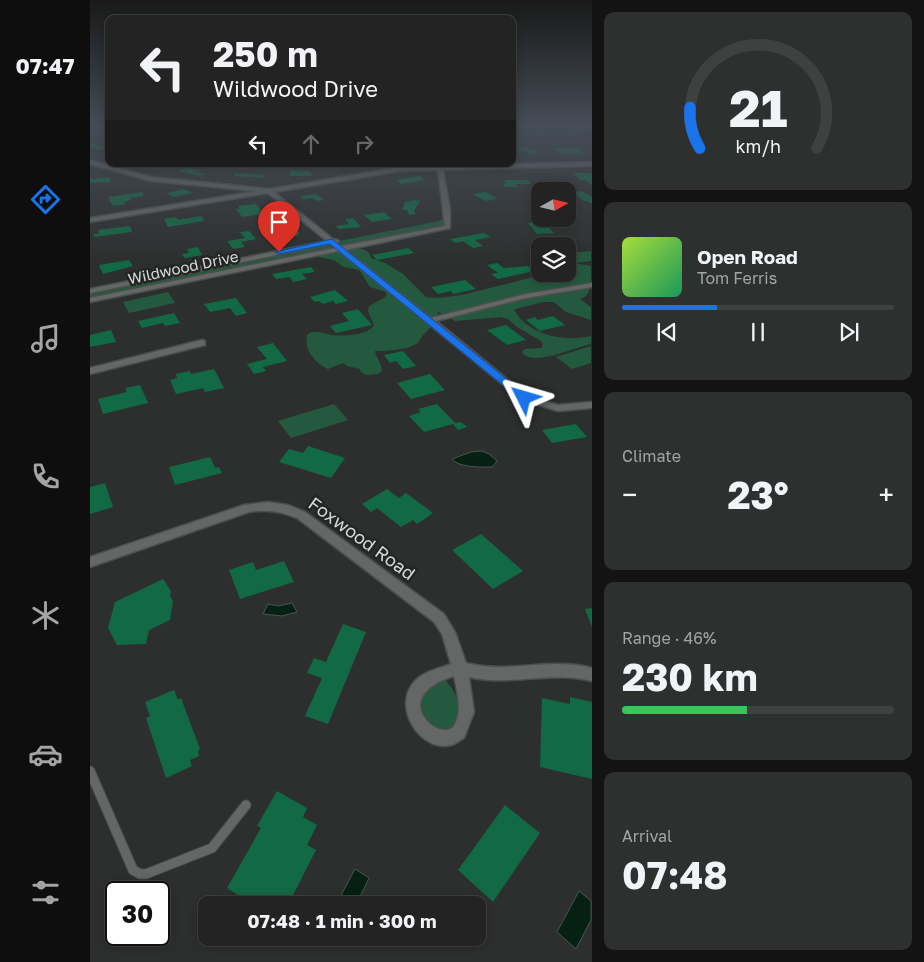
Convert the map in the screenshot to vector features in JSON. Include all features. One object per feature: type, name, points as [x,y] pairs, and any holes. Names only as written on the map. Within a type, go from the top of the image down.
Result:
[{"type":"street","points":[[126,172],[151,179],[268,190],[332,242],[341,244],[524,398],[558,408],[592,405]]},
{"type":"street","points":[[90,220],[382,172]]},
{"type":"street","points":[[381,232],[439,220],[447,216],[441,172]]},
{"type":"street","name":"Wildwood Drive","points":[[90,300],[341,244],[448,227],[447,216]]},
{"type":"street","name":"Wildwood Drive","points":[[90,291],[332,242]]},
{"type":"street","points":[[431,320],[526,296],[592,285]]},
{"type":"street","points":[[90,371],[202,343]]},
{"type":"street","name":"Foxwood Road","points":[[90,562],[248,508],[269,506],[285,508],[301,516],[431,612],[448,632],[460,668],[466,711],[464,724],[456,734],[451,737],[436,738],[423,730],[418,722],[413,704],[414,698],[420,685],[430,679],[460,668]]},
{"type":"street","points":[[460,668],[486,675],[559,670],[583,672],[592,675]]},
{"type":"lane","points":[[90,771],[133,870],[140,874],[146,874],[212,848],[246,805]]},
{"type":"green space","points":[[447,216],[448,227],[90,300],[90,291],[439,221]]},
{"type":"green space","points":[[354,248],[365,250],[371,258],[385,263],[403,274],[426,297],[438,298],[462,295],[531,278],[531,282],[576,282],[576,263],[591,266],[589,291],[584,298],[580,299],[591,307],[591,320],[566,312],[554,302],[543,302],[515,309],[515,311],[529,326],[539,331],[560,337],[581,338],[591,336],[591,344],[554,355],[534,358],[522,352],[525,349],[541,348],[543,344],[541,341],[517,327],[508,319],[501,317],[455,321],[438,312],[431,328],[416,344],[401,349],[375,351],[382,368],[382,371],[378,374],[366,375],[360,369],[343,363],[328,369],[314,359],[308,350],[308,334],[317,332],[332,335],[349,335],[371,329],[374,325],[368,311],[369,306],[384,298],[387,294],[370,287],[359,270],[344,267],[334,260],[319,257],[318,254]]},
{"type":"green space","points":[[591,251],[591,261],[576,263],[576,252]]},
{"type":"green space","points":[[168,292],[175,303],[129,313],[123,302]]},
{"type":"green space","points":[[591,346],[591,363],[572,369],[556,357]]},
{"type":"green space","points":[[334,404],[348,420],[291,438],[278,421]]},
{"type":"green space","points":[[444,679],[452,688],[460,709],[460,721],[447,732],[423,722],[419,699],[425,690]]},
{"type":"shaded area","points":[[482,451],[497,461],[492,467],[460,464],[452,459],[471,452]]},
{"type":"shaded area","points":[[292,603],[297,612],[282,616],[263,614],[268,604],[278,606]]},
{"type":"shaded area","points":[[355,869],[369,878],[360,896],[341,896]]},
{"type":"shaded area","points":[[579,891],[591,901],[591,920],[576,949],[557,932]]},
{"type":"building","points":[[183,172],[205,174],[201,176]]},
{"type":"building","points":[[290,172],[312,173],[311,176],[289,176]]},
{"type":"building","points":[[236,173],[266,175],[264,178],[234,176]]},
{"type":"building","points":[[574,173],[592,173],[592,185],[584,180],[580,180]]},
{"type":"building","points":[[420,176],[425,180],[402,184],[396,180]]},
{"type":"building","points":[[90,177],[93,179],[109,177],[111,182],[90,183]]},
{"type":"building","points":[[504,180],[528,180],[531,184],[516,184],[518,187],[505,187],[503,184],[506,184]]},
{"type":"building","points":[[184,189],[193,193],[173,197],[167,193]]},
{"type":"building","points":[[581,191],[592,197],[592,204],[576,195],[576,192]]},
{"type":"building","points":[[142,192],[144,196],[130,198],[131,200],[124,202],[125,204],[113,206],[108,197]]},
{"type":"building","points":[[486,192],[498,199],[485,201],[473,194]]},
{"type":"building","points":[[316,194],[324,200],[303,199],[300,196]]},
{"type":"building","points":[[420,201],[414,211],[416,214],[409,215],[407,210],[402,210],[405,202]]},
{"type":"building","points":[[256,204],[264,214],[242,217],[236,209],[240,209],[238,206]]},
{"type":"building","points":[[384,212],[392,219],[372,222],[364,215]]},
{"type":"building","points":[[201,216],[204,221],[168,227],[164,219],[176,217],[178,220]]},
{"type":"building","points":[[353,218],[361,227],[339,229],[336,226],[349,224],[345,219]]},
{"type":"building","points":[[130,226],[132,232],[94,237],[94,234],[99,234],[98,230]]},
{"type":"building","points":[[532,228],[549,228],[554,233],[537,234]]},
{"type":"building","points":[[249,231],[256,239],[241,242],[245,247],[233,249],[227,241],[245,238],[240,232]]},
{"type":"building","points":[[283,231],[300,232],[298,236],[288,236],[285,240],[278,240]]},
{"type":"building","points":[[484,233],[491,237],[475,240],[483,246],[473,248],[463,241],[455,243],[450,239]]},
{"type":"building","points":[[198,247],[202,255],[185,258],[182,254],[189,253],[187,249]]},
{"type":"building","points":[[408,248],[414,253],[377,260],[372,255]]},
{"type":"building","points":[[129,260],[133,266],[103,274],[99,265]]},
{"type":"building","points":[[497,263],[504,268],[528,266],[531,268],[531,272],[498,279],[491,274],[498,273],[487,265]]},
{"type":"building","points":[[311,267],[315,272],[302,274],[307,279],[293,282],[290,277],[276,279],[272,274]]},
{"type":"building","points":[[465,280],[476,289],[453,294],[451,291],[438,294],[431,287]]},
{"type":"building","points":[[335,290],[348,301],[336,304],[333,301],[323,304],[319,301],[315,302],[310,297]]},
{"type":"building","points":[[236,298],[247,313],[236,316],[230,308],[210,312],[204,304]]},
{"type":"building","points":[[358,309],[372,325],[336,333],[330,326],[349,321],[342,313]]},
{"type":"building","points":[[174,313],[180,323],[165,326],[163,323],[142,328],[138,321]]},
{"type":"building","points":[[553,316],[565,325],[540,331],[526,320],[535,317],[538,320]]},
{"type":"building","points":[[506,325],[526,340],[507,345],[487,330]]},
{"type":"building","points":[[111,330],[116,342],[90,347],[90,335]]},
{"type":"building","points":[[273,343],[287,361],[263,367],[266,371],[254,374],[247,364],[267,359],[257,347]]},
{"type":"building","points":[[403,351],[416,366],[403,369],[396,361],[390,363],[384,355]]},
{"type":"building","points":[[214,369],[224,388],[205,392],[203,388],[176,394],[170,380],[177,378],[176,374],[190,371],[191,374]]},
{"type":"building","points":[[430,374],[445,390],[411,399],[397,383]]},
{"type":"building","points":[[140,385],[148,403],[103,414],[98,399],[127,392],[125,388]]},
{"type":"building","points":[[437,404],[455,423],[461,422],[467,427],[458,430],[453,424],[424,432],[409,416],[421,412],[418,409]]},
{"type":"building","points":[[576,424],[587,437],[552,443],[542,430]]},
{"type":"building","points":[[308,446],[345,458],[331,478],[279,462],[289,449],[303,453]]},
{"type":"building","points":[[210,457],[215,468],[219,467],[222,473],[175,485],[169,467]]},
{"type":"building","points":[[105,483],[113,507],[90,514],[90,487]]},
{"type":"building","points":[[387,489],[399,498],[406,493],[433,513],[417,524],[413,520],[401,527],[377,508],[371,512],[362,504]]},
{"type":"building","points":[[481,534],[523,571],[493,589],[452,550]]},
{"type":"building","points":[[284,561],[294,582],[240,599],[229,570],[253,562],[256,570]]},
{"type":"building","points":[[163,579],[171,591],[170,596],[173,601],[170,620],[149,630],[146,644],[117,645],[108,628],[115,602]]},
{"type":"building","points":[[592,608],[592,627],[585,609]]},
{"type":"building","points":[[343,624],[366,632],[328,724],[305,716],[322,678],[307,673],[314,658],[326,662]]},
{"type":"building","points":[[174,690],[178,700],[181,698],[200,749],[198,751],[199,756],[190,760],[192,766],[166,778],[146,718],[150,716],[145,702]]},
{"type":"building","points":[[570,697],[592,702],[592,779],[540,767],[542,698],[570,704]]},
{"type":"building","points":[[277,791],[307,808],[303,817],[317,825],[307,845],[316,850],[293,896],[240,896],[227,888],[261,828],[257,826]]},
{"type":"building","points":[[505,805],[540,833],[493,902],[458,870]]},
{"type":"route","points":[[279,252],[332,242],[431,320],[524,398]]}]
